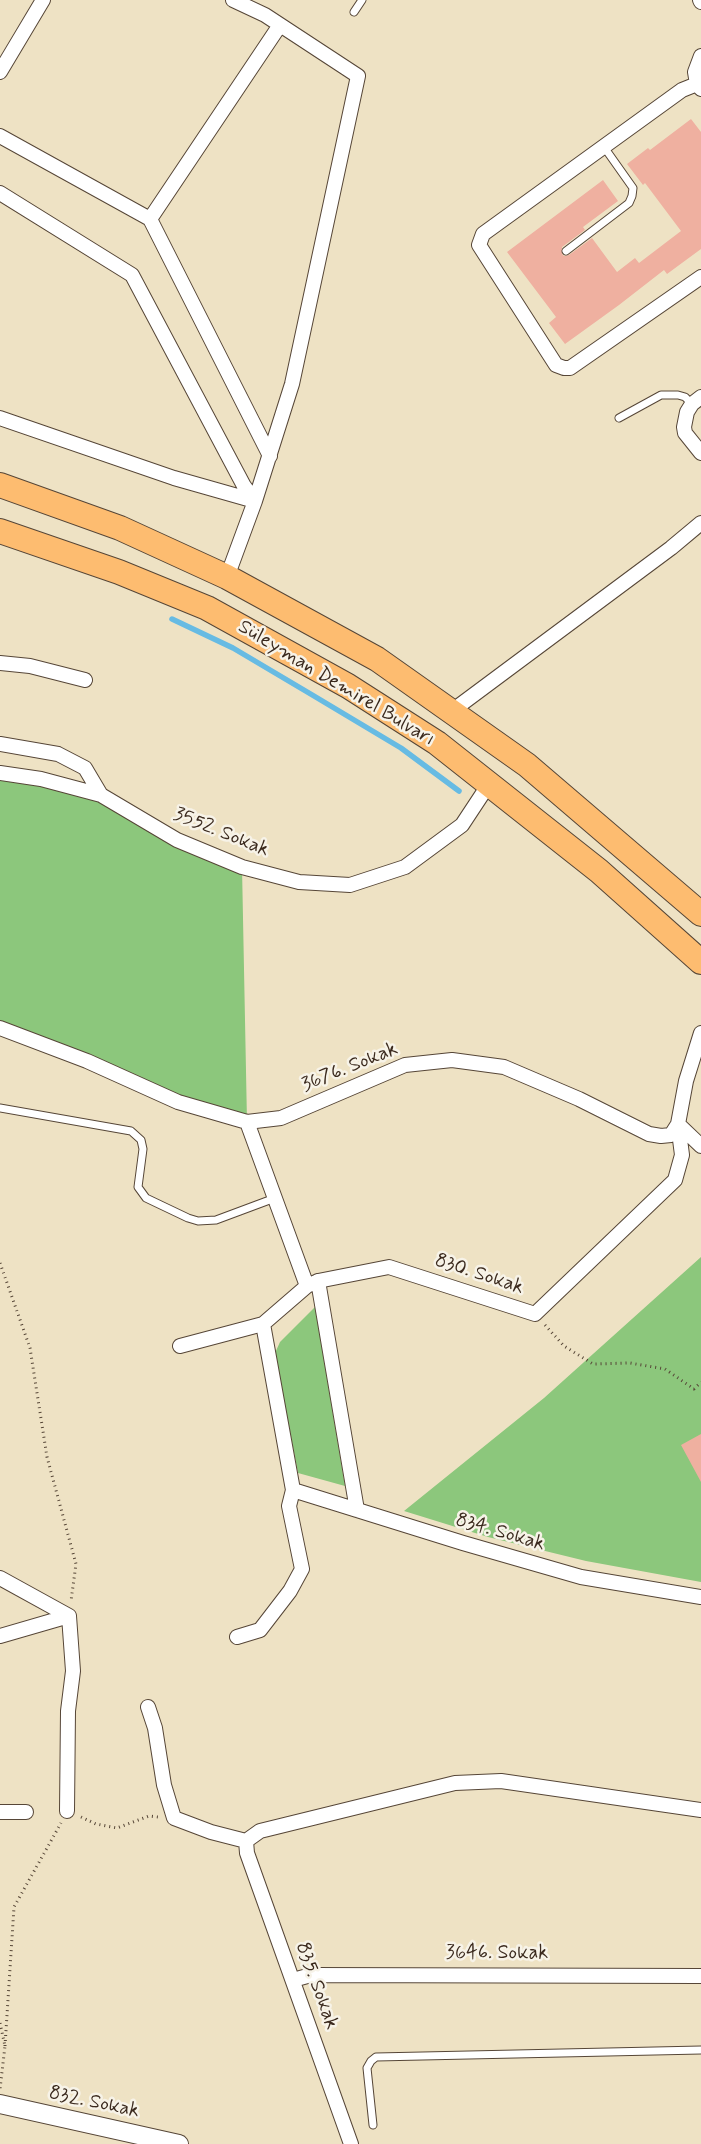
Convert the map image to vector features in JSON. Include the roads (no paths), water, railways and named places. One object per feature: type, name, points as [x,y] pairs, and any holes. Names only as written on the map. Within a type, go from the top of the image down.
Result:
[{"type":"highway","name":"Süleyman Demirel Bulvarı","points":[[0,485],[120,528],[227,577],[377,659],[526,765],[701,914]]},
{"type":"highway","name":"Süleyman Demirel Bulvarı","points":[[0,531],[119,572],[207,608],[348,686],[437,743],[599,871],[701,962]]},
{"type":"street","points":[[0,72],[43,0]]},
{"type":"street","points":[[227,577],[255,501],[292,384],[358,76],[280,25],[233,0]]},
{"type":"street","points":[[150,219],[280,25]]},
{"type":"street","points":[[701,56],[695,72],[699,87],[682,90],[484,234],[480,240],[480,249],[556,365],[570,368],[701,277]]},
{"type":"street","points":[[0,136],[150,219],[270,456]]},
{"type":"street","points":[[0,193],[132,276],[244,486],[255,501]]},
{"type":"street","points":[[697,400],[684,420],[685,433],[701,453]]},
{"type":"street","points":[[0,418],[174,478],[255,501]]},
{"type":"street","points":[[452,711],[671,548],[701,523]]},
{"type":"street","points":[[0,663],[30,666],[85,680]]},
{"type":"street","points":[[0,744],[58,754],[86,768],[101,795]]},
{"type":"street","name":"3552. Sokak","points":[[0,773],[41,779],[101,795],[176,840],[242,868],[300,882],[350,885],[405,867],[462,825],[489,784]]},
{"type":"street","name":"3676. Sokak","points":[[0,1028],[87,1060],[178,1102],[247,1122],[281,1118],[405,1065],[452,1060],[504,1067],[579,1099],[649,1134],[661,1136],[671,1134],[678,1124]]},
{"type":"street","points":[[701,1033],[686,1081],[678,1124],[701,1146]]},
{"type":"street","points":[[247,1122],[275,1198],[312,1284],[357,1510]]},
{"type":"street","name":"830. Sokak","points":[[180,1346],[263,1324],[312,1284],[389,1267],[535,1314],[675,1180],[682,1155],[678,1124]]},
{"type":"street","points":[[237,1637],[260,1630],[290,1591],[302,1569],[289,1506],[293,1490],[263,1324]]},
{"type":"street","name":"834. Sokak","points":[[293,1490],[581,1577],[701,1596]]},
{"type":"street","points":[[0,1578],[69,1616]]},
{"type":"street","points":[[0,1636],[69,1616]]},
{"type":"street","points":[[68,1811],[68,1711],[73,1671],[69,1616]]},
{"type":"street","points":[[148,1707],[155,1728],[164,1784],[174,1818],[211,1832],[246,1841],[260,1831],[455,1783],[501,1781],[701,1810]]},
{"type":"street","points":[[0,1812],[26,1812]]},
{"type":"street","name":"835. Sokak","points":[[246,1841],[247,1853],[350,2144]]},
{"type":"street","name":"3646. Sokak","points":[[293,1980],[311,1974],[701,1976]]},
{"type":"street","name":"832. Sokak","points":[[0,2104],[180,2144]]},
{"type":"lane","points":[[354,12],[362,0]]},
{"type":"lane","points":[[566,251],[629,203],[632,196],[633,188],[604,147]]},
{"type":"lane","points":[[619,418],[662,395],[678,395],[697,400]]},
{"type":"lane","points":[[0,1108],[131,1131],[140,1140],[143,1149],[138,1188],[146,1198],[188,1218],[198,1221],[216,1220],[275,1198]]},
{"type":"lane","points":[[373,2125],[367,2068],[376,2057],[701,2050]]},
{"type":"waterway","points":[[172,619],[233,648],[401,748],[459,791]]}]
